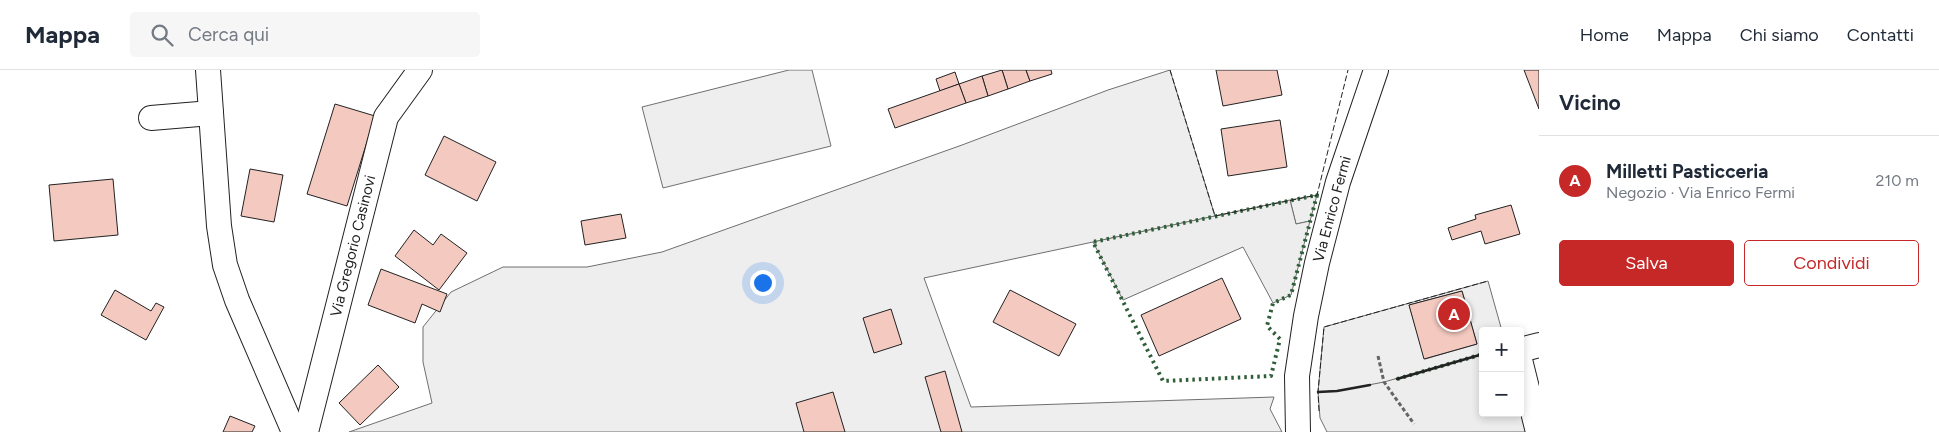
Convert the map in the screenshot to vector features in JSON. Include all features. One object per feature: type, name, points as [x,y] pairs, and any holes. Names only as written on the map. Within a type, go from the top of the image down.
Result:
[{"type":"street","points":[[208,70],[219,226],[225,265],[294,432]]},
{"type":"street","name":"Via Gregorio Casinovi","points":[[306,432],[386,117],[420,70]]},
{"type":"street","name":"Via Enrico Fermi","points":[[1298,432],[1297,376],[1308,305],[1324,233],[1349,146],[1376,70]]},
{"type":"street","points":[[151,118],[211,113]]},
{"type":"street","points":[[1524,349],[1539,345]]},
{"type":"street","name":"Via Enrico Fermi","points":[[1301,350],[1302,392],[1316,432]]},
{"type":"street","points":[[1523,372],[1538,432]]},
{"type":"path","points":[[1378,356],[1384,382],[1414,424]]},
{"type":"shaded area","points":[[789,70],[812,70],[831,146],[663,188],[642,107]]},
{"type":"shaded area","points":[[1170,70],[1215,216],[924,278],[971,407],[1274,397],[1270,409],[1282,432],[349,432],[432,403],[423,362],[423,327],[451,292],[503,267],[587,267],[662,252],[962,145],[1108,90]]},
{"type":"shaded area","points":[[1317,195],[1310,221],[1296,224],[1290,200]]},
{"type":"shaded area","points":[[1290,200],[1296,224],[1310,221],[1291,295],[1273,303],[1243,247],[1123,300],[1093,242]]},
{"type":"shaded area","points":[[1488,281],[1501,327],[1479,327],[1479,355],[1422,373],[1381,383],[1318,392],[1324,327]],"holes":[[[1462,291],[1477,344],[1425,359],[1409,305]]]},
{"type":"shaded area","points":[[1479,355],[1479,417],[1524,417],[1528,432],[1327,432],[1320,418],[1318,392],[1337,391],[1384,382]]},
{"type":"building","points":[[1002,70],[1026,70],[1030,81],[1008,89]]},
{"type":"building","points":[[1002,70],[1008,89],[988,96],[982,76]]},
{"type":"building","points":[[1026,70],[1051,70],[1052,74],[1030,81]]},
{"type":"building","points":[[1216,70],[1277,70],[1282,95],[1223,106]]},
{"type":"building","points":[[1524,70],[1539,70],[1539,109]]},
{"type":"building","points":[[955,72],[959,84],[940,91],[936,79]]},
{"type":"building","points":[[982,76],[988,96],[966,103],[959,84]]},
{"type":"building","points":[[959,84],[966,103],[895,128],[888,109]]},
{"type":"building","points":[[335,104],[375,116],[347,206],[307,194]]},
{"type":"building","points":[[1280,120],[1287,167],[1228,176],[1221,129]]},
{"type":"building","points":[[444,136],[496,162],[477,201],[425,175]]},
{"type":"building","points":[[250,169],[283,175],[274,222],[241,216]]},
{"type":"building","points":[[113,179],[118,235],[54,241],[49,185]]},
{"type":"building","points":[[1511,205],[1520,234],[1485,244],[1481,231],[1452,240],[1448,228],[1476,219],[1475,215]]},
{"type":"building","points":[[621,214],[626,238],[585,245],[581,221]]},
{"type":"building","points":[[414,230],[433,245],[441,234],[467,253],[439,290],[395,256]]},
{"type":"building","points":[[381,269],[447,294],[440,312],[422,304],[415,323],[368,305]]},
{"type":"building","points":[[1222,278],[1241,319],[1159,356],[1141,315]]},
{"type":"building","points":[[115,290],[151,311],[156,303],[164,307],[146,340],[101,315]]},
{"type":"building","points":[[1010,290],[1076,324],[1059,356],[993,322]]},
{"type":"building","points":[[1462,291],[1477,344],[1424,359],[1409,305]]},
{"type":"building","points":[[891,309],[902,344],[874,353],[863,318]]},
{"type":"building","points":[[378,365],[399,387],[360,425],[339,403]]},
{"type":"building","points":[[945,371],[962,432],[941,432],[925,377]]},
{"type":"building","points":[[833,392],[845,432],[804,432],[796,403]]},
{"type":"building","points":[[230,416],[255,426],[252,432],[223,432]]},
{"type":"hedge","points":[[1317,195],[1291,295],[1273,303],[1267,326],[1280,339],[1271,376],[1163,381],[1093,242],[1317,195]]},
{"type":"hedge","points":[[1397,379],[1479,355]]},
{"type":"fence","points":[[1170,70],[1215,216],[1317,195],[1348,70]]},
{"type":"fence","points":[[1319,411],[1318,392],[1324,327],[1488,281]]},
{"type":"wall","points":[[1397,379],[1479,355]]},
{"type":"wall","points":[[1318,392],[1337,391],[1370,385]]},
{"type":"place","name":"Milletti Pasticceria","points":[[1454,314]]}]
